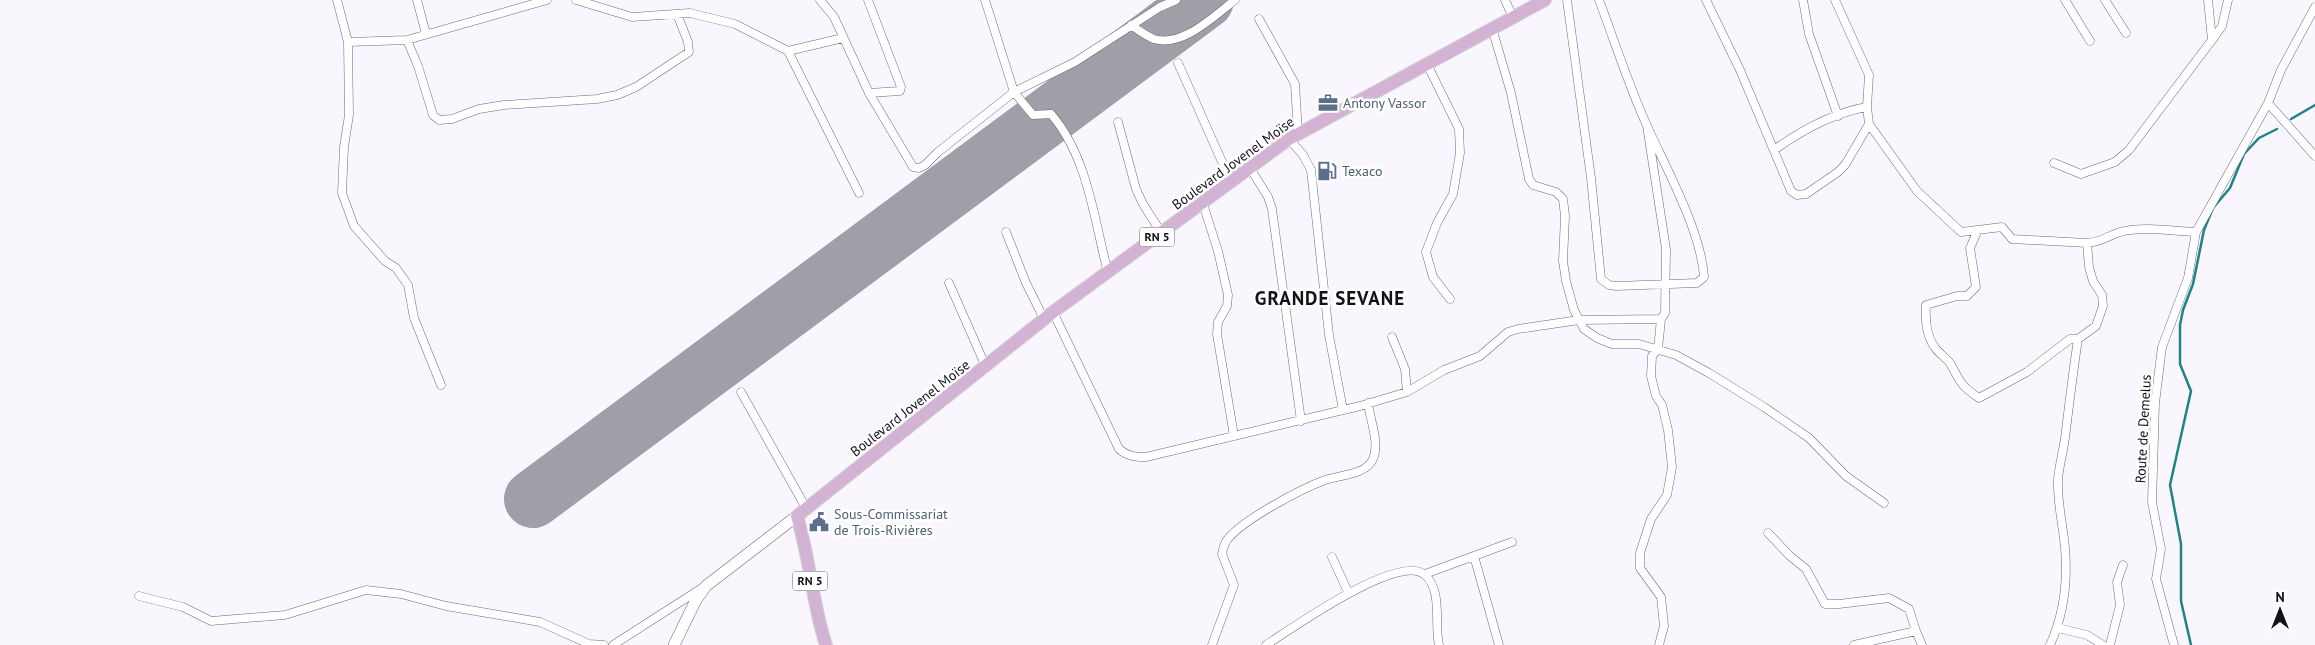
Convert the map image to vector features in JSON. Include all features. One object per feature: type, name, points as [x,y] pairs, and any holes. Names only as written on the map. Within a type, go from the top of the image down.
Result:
[{"type":"main road","name":"Boulevard Jovenel Moïse","points":[[801,512],[1049,316],[1293,136],[1544,0]]},
{"type":"main road","points":[[674,645],[696,600],[706,586],[801,512]]},
{"type":"main road","name":"RN 5","points":[[801,512],[812,590],[826,645]]},
{"type":"street","points":[[337,0],[348,42],[349,115],[344,147],[342,193],[354,226],[385,261],[396,268],[408,285],[414,318],[441,385]]},
{"type":"street","points":[[417,0],[426,34]]},
{"type":"street","points":[[348,42],[407,40],[548,0]]},
{"type":"street","points":[[576,0],[632,17],[690,13],[735,24],[788,51],[859,193]]},
{"type":"street","points":[[820,0],[834,17],[869,93],[913,167],[919,168],[1014,92],[1075,62],[1131,25],[1159,3],[1176,0]]},
{"type":"street","points":[[868,0],[901,87],[900,91],[869,93]]},
{"type":"street","points":[[985,0],[1014,92],[1033,115],[1051,114],[1075,149],[1082,168],[1108,273]]},
{"type":"street","points":[[1131,25],[1153,39],[1172,41],[1182,38],[1235,0]]},
{"type":"street","points":[[1505,0],[1513,17]]},
{"type":"street","points":[[1567,0],[1591,178],[1600,275],[1604,282],[1609,285],[1696,283],[1704,277],[1700,253],[1680,196],[1647,126],[1599,0]]},
{"type":"street","points":[[1706,0],[1740,70],[1791,191],[1798,195],[1806,194],[1844,165],[1868,124]]},
{"type":"street","points":[[1803,0],[1809,34],[1838,116]]},
{"type":"street","points":[[1835,0],[1869,75],[1866,107],[1868,124],[1917,191],[1961,232],[2002,227],[2012,239],[2087,243],[2101,242],[2120,232],[2149,230],[2196,232]]},
{"type":"street","points":[[2065,0],[2090,41]]},
{"type":"street","points":[[2105,0],[2126,33]]},
{"type":"street","points":[[2208,0],[2212,40]]},
{"type":"street","points":[[2054,163],[2082,174],[2115,162],[2129,150],[2222,26],[2228,0]]},
{"type":"street","name":"Route de Demelus","points":[[2174,645],[2156,579],[2161,549],[2152,502],[2155,403],[2162,347],[2188,278],[2196,232],[2268,103],[2281,70],[2315,7]]},
{"type":"street","points":[[407,40],[418,66],[433,115],[439,120],[452,119],[479,109],[504,105],[597,99],[636,88],[689,52],[688,42],[677,14]]},
{"type":"street","points":[[1259,19],[1295,84],[1293,136],[1310,170],[1326,309],[1343,410]]},
{"type":"street","points":[[1492,28],[1511,93],[1529,179],[1533,184],[1556,192],[1563,199],[1565,216],[1563,262],[1569,291],[1584,329],[1597,338],[1612,344],[1639,344],[1676,355],[1764,407],[1809,438],[1846,476],[1884,503]]},
{"type":"street","points":[[788,51],[843,38]]},
{"type":"street","points":[[1178,63],[1231,182]]},
{"type":"street","points":[[1427,64],[1459,129],[1460,153],[1453,194],[1437,223],[1426,252],[1434,277],[1450,299]]},
{"type":"street","points":[[2268,103],[2315,156]]},
{"type":"street","points":[[1774,150],[1803,130],[1866,107]]},
{"type":"street","points":[[1118,122],[1136,189],[1162,234]]},
{"type":"street","points":[[1647,126],[1666,249],[1665,314],[1661,319],[1658,349],[1652,356],[1651,376],[1656,396],[1662,405],[1668,430],[1672,467],[1667,495],[1651,519],[1640,553],[1640,568],[1661,597],[1664,626],[1658,645]]},
{"type":"street","points":[[1250,168],[1268,197],[1272,209],[1301,421]]},
{"type":"street","points":[[1203,204],[1218,251],[1228,295],[1227,306],[1218,322],[1217,334],[1234,436]]},
{"type":"street","points":[[1978,230],[1970,248],[1976,287],[1966,296],[1957,296],[1926,305],[1925,315],[1929,338],[1949,362],[1956,379],[1979,398],[2027,372],[2065,342],[2070,339],[2078,339],[2096,326],[2103,306],[2102,294],[2093,281],[2089,267],[2087,243]]},
{"type":"street","points":[[1006,232],[1026,282],[1049,316],[1118,450],[1126,455],[1146,457],[1301,421],[1408,392],[1444,370],[1480,356],[1508,332],[1533,326],[1579,320],[1661,319]]},
{"type":"street","points":[[949,283],[986,367]]},
{"type":"street","points":[[1392,337],[1406,369],[1408,392]]},
{"type":"street","points":[[2050,645],[2058,628],[2064,603],[2066,574],[2058,476],[2065,440],[2078,339]]},
{"type":"street","points":[[741,392],[801,512]]},
{"type":"street","points":[[1212,645],[1233,590],[1232,579],[1222,554],[1227,540],[1239,528],[1255,517],[1310,487],[1325,480],[1364,469],[1372,462],[1376,451],[1368,403]]},
{"type":"street","points":[[1768,533],[1790,556],[1806,569],[1825,604],[1889,598],[1909,609],[1922,645]]},
{"type":"street","points":[[1266,645],[1348,592],[1405,570],[1425,574],[1512,542]]},
{"type":"street","points":[[1474,556],[1499,645]]},
{"type":"street","points":[[1332,557],[1348,592]]},
{"type":"street","points":[[2110,645],[2120,605],[2117,582],[2123,565]]},
{"type":"street","points":[[1425,574],[1432,584],[1436,596],[1439,645]]},
{"type":"street","points":[[613,645],[706,586]]},
{"type":"street","points":[[139,596],[182,607],[211,621],[285,615],[366,590],[401,594],[446,606],[540,622],[589,644],[604,645]]},
{"type":"street","points":[[2058,628],[2087,635],[2103,645]]},
{"type":"street","points":[[1854,645],[1916,631]]},
{"type":"waterway","points":[[2291,119],[2315,105]]},
{"type":"waterway","points":[[2191,645],[2181,601],[2181,544],[2170,485],[2191,391],[2180,364],[2180,325],[2183,310],[2193,284],[2204,230],[2213,208],[2230,188],[2244,154],[2259,138],[2277,129]]},
{"type":"runway","points":[[533,499],[1205,0]]},
{"type":"place","name":"Antony Vassor","points":[[1328,103]]},
{"type":"place","name":"Texaco","points":[[1327,171]]},
{"type":"place","name":"Sous-Commissariat de Trois-Rivières","points":[[819,522]]},
{"type":"district","name":"GRANDE SEVANE","points":[[1330,298]]}]
